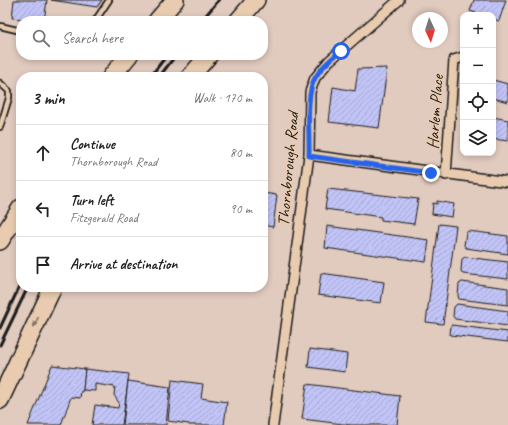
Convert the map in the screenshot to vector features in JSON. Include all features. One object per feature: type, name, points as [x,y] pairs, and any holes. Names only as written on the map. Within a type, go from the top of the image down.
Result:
[{"type":"highway","points":[[161,16],[175,0]]},
{"type":"highway","points":[[242,16],[256,0]]},
{"type":"highway","points":[[115,72],[125,60]]},
{"type":"highway","points":[[194,72],[205,60]]},
{"type":"highway","points":[[0,241],[16,216]]},
{"type":"highway","points":[[0,400],[51,292]]},
{"type":"street","name":"Thornborough Road","points":[[273,425],[309,156],[310,92],[315,78],[329,61],[399,0]]},
{"type":"street","name":"Harlem Place","points":[[446,175],[454,60],[460,58]]},
{"type":"street","points":[[309,156],[508,182]]},
{"type":"lane","points":[[98,16],[109,0]]},
{"type":"lane","points":[[0,26],[16,30]]},
{"type":"lane","points":[[0,83],[9,91],[9,98],[0,127]]},
{"type":"building","points":[[14,0],[47,0],[45,16],[16,16],[16,18],[12,18]]},
{"type":"building","points":[[51,0],[102,0],[97,7]]},
{"type":"building","points":[[474,0],[506,0],[499,21],[496,20],[496,12],[470,11]]},
{"type":"building","points":[[387,68],[379,128],[329,122],[333,87],[355,91],[358,69]]},
{"type":"building","points":[[496,81],[508,84],[508,102],[496,99]]},
{"type":"building","points":[[496,118],[508,120],[508,141],[496,139]]},
{"type":"building","points":[[328,189],[418,199],[414,224],[381,220],[381,217],[325,209]]},
{"type":"building","points":[[268,194],[277,195],[273,227],[268,226]]},
{"type":"building","points":[[437,201],[454,204],[452,217],[432,214],[433,203],[437,204]]},
{"type":"building","points":[[439,224],[456,226],[443,324],[426,322]]},
{"type":"building","points":[[327,226],[429,240],[426,262],[325,248]]},
{"type":"building","points":[[468,231],[508,236],[508,254],[466,248],[464,245],[466,233]]},
{"type":"building","points":[[465,257],[508,262],[508,279],[463,274],[461,271],[462,259]]},
{"type":"building","points":[[321,273],[384,282],[381,303],[318,295]]},
{"type":"building","points":[[462,282],[508,288],[508,305],[459,299],[459,284]]},
{"type":"building","points":[[457,304],[508,311],[508,326],[455,319],[453,316],[454,307]]},
{"type":"building","points":[[451,325],[508,332],[508,342],[450,335]]},
{"type":"building","points":[[310,349],[347,354],[345,372],[308,367]]},
{"type":"building","points":[[52,365],[85,369],[83,391],[81,391],[80,398],[71,397],[61,425],[28,425]]},
{"type":"building","points":[[85,369],[129,374],[122,425],[92,425],[95,405],[118,408],[119,403],[114,395],[115,387],[95,384],[95,391],[83,390]]},
{"type":"building","points":[[172,380],[203,384],[201,398],[227,402],[224,425],[189,425],[168,421]]},
{"type":"building","points":[[128,381],[170,387],[166,425],[123,425]]},
{"type":"building","points":[[307,384],[400,396],[397,425],[351,425],[302,419]]},
{"type":"railway","points":[[205,16],[219,0]]},
{"type":"railway","points":[[154,72],[163,60]]},
{"type":"railway","points":[[163,72],[172,60]]},
{"type":"railway","points":[[0,328],[17,292]]},
{"type":"railway","points":[[0,345],[26,292]]},
{"type":"route","points":[[341,51],[329,61],[315,78],[310,92],[309,156],[431,173]]}]
